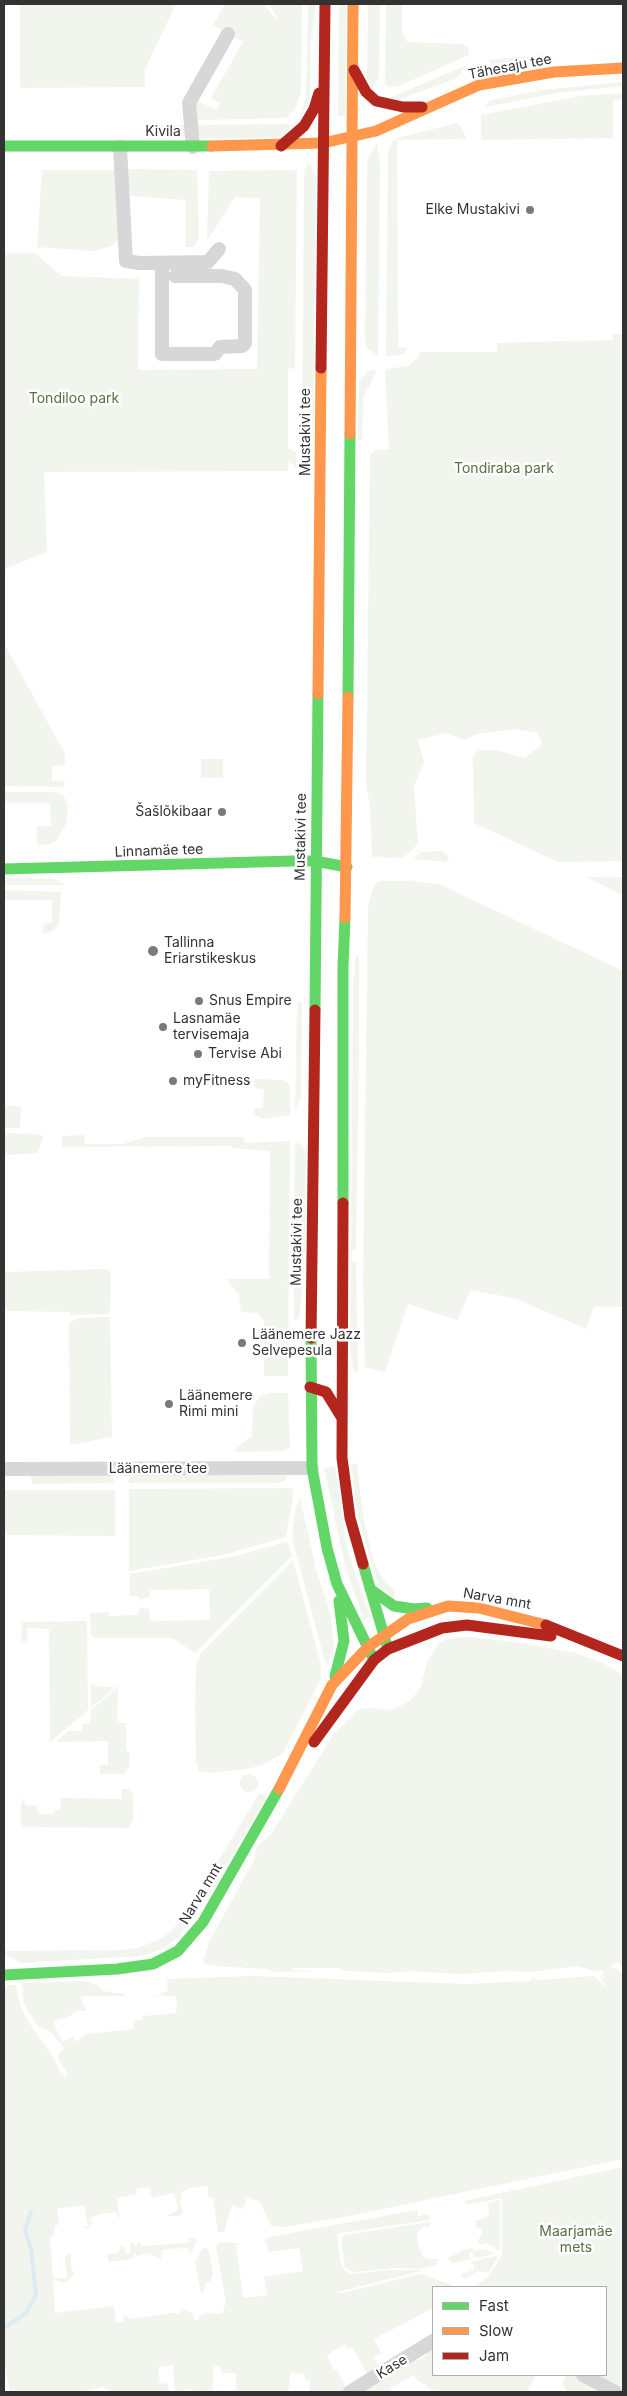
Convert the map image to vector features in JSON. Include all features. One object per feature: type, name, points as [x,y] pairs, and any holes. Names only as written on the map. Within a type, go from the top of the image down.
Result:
[{"type":"main road","name":"Mustakivi tee","points":[[325,4],[310,1387],[312,1468],[327,1548],[337,1584],[374,1660]]},
{"type":"main road","points":[[353,4],[347,868],[343,966],[342,1420],[344,1483],[357,1549],[388,1649]]},
{"type":"main road","points":[[352,66],[366,92],[376,100],[403,107],[428,107]]},
{"type":"main road","name":"Tähesaju tee","points":[[323,143],[376,131],[479,85],[554,72],[623,68]]},
{"type":"main road","points":[[281,146],[304,126],[314,109],[324,77]]},
{"type":"main road","name":"Kivila","points":[[4,146],[193,147],[281,146],[323,143]]},
{"type":"main road","name":"Linnamäe tee","points":[[4,870],[315,861],[347,868]]},
{"type":"main road","points":[[310,1387],[326,1392],[331,1397],[342,1420]]},
{"type":"main road","points":[[332,1685],[344,1641],[337,1584]]},
{"type":"main road","points":[[370,1589],[394,1606],[414,1609],[448,1606]]},
{"type":"main road","name":"Narva mnt","points":[[4,1974],[140,1966],[153,1964],[178,1951],[187,1943],[203,1922],[274,1798],[332,1685],[368,1647],[408,1619],[448,1606],[478,1608],[507,1613],[539,1622],[623,1656]]},
{"type":"main road","name":"Narva mnt","points":[[274,1798],[374,1660],[388,1649],[442,1628],[467,1625],[536,1633],[597,1644]]},
{"type":"street","points":[[193,147],[189,103],[228,34]]},
{"type":"street","points":[[120,147],[126,261],[139,264],[208,262],[219,249]]},
{"type":"street","points":[[162,263],[162,354],[215,354],[220,347],[242,346],[245,343],[245,290],[235,279],[222,276],[174,276]]},
{"type":"street","name":"Läänemere tee","points":[[4,1469],[312,1468]]},
{"type":"street","name":"Kase","points":[[358,2390],[432,2342]]},
{"type":"street","points":[[585,2376],[616,2392]]},
{"type":"green space","points":[[20,4],[176,4],[145,69],[145,87],[22,88],[20,85]]},
{"type":"green space","points":[[225,4],[264,4],[276,20],[277,17],[269,4],[302,4],[301,91],[296,108],[286,118],[197,120],[196,104],[200,102],[216,110],[220,103],[211,98],[243,42],[213,25]]},
{"type":"green space","points":[[308,4],[316,4],[311,40],[310,100],[301,115],[306,96]]},
{"type":"green space","points":[[339,4],[346,4],[345,115],[338,117]]},
{"type":"green space","points":[[368,4],[380,4],[379,78],[372,89],[367,79]]},
{"type":"green space","points":[[386,4],[402,4],[402,31],[407,42],[463,44],[468,48],[469,55],[399,86],[389,87],[385,84]]},
{"type":"green space","points":[[543,55],[556,57],[537,58],[497,66],[491,64],[489,60]]},
{"type":"green space","points":[[467,65],[457,78],[401,99],[389,98]]},
{"type":"green space","points":[[623,82],[623,86],[556,93],[485,107],[489,101],[542,90]]},
{"type":"green space","points":[[623,93],[623,99],[613,100],[613,138],[481,140],[481,115],[581,96]]},
{"type":"green space","points":[[457,123],[462,128],[466,139],[397,140],[398,347],[407,348],[405,353],[400,355],[386,356],[388,152],[393,141],[398,138]]},
{"type":"green space","points":[[147,125],[185,125],[185,136],[183,138],[147,139]]},
{"type":"green space","points":[[195,125],[294,125],[279,137],[203,139],[195,134]]},
{"type":"green space","points":[[377,143],[380,164],[378,355],[367,349],[365,340],[367,164],[369,156]]},
{"type":"green space","points":[[309,163],[316,176],[313,442],[305,442],[302,430],[304,176],[305,168]]},
{"type":"green space","points":[[127,169],[197,170],[199,236],[195,247],[186,247],[186,200],[130,196]]},
{"type":"green space","points":[[42,170],[116,170],[124,235],[112,246],[93,251],[37,247]]},
{"type":"green space","name":"Tondiloo park","points":[[297,170],[295,368],[288,369],[288,449],[296,452],[296,468],[289,461],[288,471],[44,472],[47,552],[4,569],[4,253],[35,253],[61,276],[139,279],[138,370],[257,369],[260,198],[235,197],[207,241],[209,171]]},
{"type":"green space","name":"Tondiraba park","points":[[613,334],[623,334],[623,861],[558,862],[474,823],[473,757],[479,750],[496,750],[525,758],[542,744],[538,733],[516,729],[476,734],[465,740],[446,733],[418,740],[424,762],[414,786],[418,844],[403,858],[372,857],[370,806],[366,782],[370,455],[376,450],[389,449],[385,369],[408,366],[417,359],[420,352],[497,352],[497,343],[613,340]]},
{"type":"green space","points":[[377,370],[363,398],[362,441],[358,441],[359,381],[368,371]]},
{"type":"green space","points":[[4,643],[65,754],[65,765],[52,766],[52,781],[65,781],[64,787],[4,786]]},
{"type":"green space","points":[[201,759],[223,759],[223,778],[201,778]]},
{"type":"green space","points":[[4,792],[53,792],[63,795],[68,804],[67,822],[56,841],[51,844],[37,845],[37,826],[51,826],[50,803],[4,803]]},
{"type":"green space","points":[[442,851],[449,857],[446,862],[413,859],[421,852]]},
{"type":"green space","points":[[587,877],[623,877],[623,895]]},
{"type":"green space","points":[[4,878],[55,879],[65,885],[4,885]]},
{"type":"green space","points":[[379,881],[439,884],[623,971],[623,1307],[594,1307],[586,1329],[517,1299],[471,1290],[457,1320],[408,1304],[385,1372],[365,1367],[363,1281],[368,908],[373,886]]},
{"type":"green space","points":[[4,890],[61,892],[59,924],[53,931],[43,934],[44,923],[52,923],[52,900],[4,900]]},
{"type":"green space","points":[[356,956],[359,956],[359,1047],[356,1249],[351,1252],[353,988]]},
{"type":"green space","points":[[297,1002],[302,1002],[301,1097],[295,1110]]},
{"type":"green space","points":[[254,1079],[283,1080],[287,1082],[290,1088],[290,1115],[264,1119],[255,1115],[254,1108],[263,1108],[264,1089],[256,1088]]},
{"type":"green space","points":[[4,1105],[21,1107],[20,1128],[4,1128]]},
{"type":"green space","points":[[4,1133],[37,1134],[43,1136],[38,1153],[4,1155]]},
{"type":"green space","points":[[84,1135],[85,1144],[123,1144],[146,1137],[244,1137],[245,1143],[290,1141],[288,1376],[264,1376],[264,1321],[258,1313],[241,1312],[239,1295],[227,1279],[269,1279],[270,1151],[232,1148],[232,1146],[62,1147],[62,1136]]},
{"type":"green space","points":[[295,1142],[300,1144],[306,1151],[305,1253],[294,1251]]},
{"type":"green space","points":[[298,1260],[305,1261],[299,1319],[294,1319],[294,1263]]},
{"type":"green space","points":[[351,1260],[356,1262],[358,1372],[354,1373],[350,1347]]},
{"type":"green space","points":[[107,1269],[111,1274],[110,1314],[71,1315],[70,1312],[4,1311],[4,1272]]},
{"type":"green space","points":[[110,1317],[112,1437],[70,1445],[69,1323],[78,1318]]},
{"type":"green space","points":[[269,1393],[288,1393],[290,1448],[284,1451],[235,1452],[237,1447],[252,1436],[253,1407],[259,1397]]},
{"type":"green space","points":[[351,1463],[357,1464],[362,1509],[373,1560],[382,1578],[395,1591],[394,1598],[378,1585],[357,1513]]},
{"type":"green space","points":[[335,1466],[347,1548],[370,1617],[364,1620],[346,1570],[324,1468]]},
{"type":"green space","points":[[111,1475],[116,1483],[32,1484],[31,1476]]},
{"type":"green space","points":[[135,1475],[287,1476],[286,1480],[279,1483],[128,1483],[130,1478]]},
{"type":"green space","points":[[292,1488],[294,1491],[286,1537],[223,1555],[129,1571],[129,1489]]},
{"type":"green space","points":[[4,1490],[115,1490],[115,1536],[4,1535]]},
{"type":"green space","points":[[300,1498],[316,1569],[331,1617],[334,1648],[328,1665],[324,1658],[292,1538],[296,1506]]},
{"type":"green space","points":[[285,1542],[288,1543],[292,1556],[195,1653],[172,1638],[95,1638],[91,1635],[90,1613],[109,1612],[109,1616],[139,1615],[139,1609],[142,1607],[149,1609],[150,1621],[210,1620],[209,1589],[150,1590],[149,1598],[139,1599],[138,1596],[130,1596],[130,1574],[236,1556]]},
{"type":"green space","points":[[293,1560],[321,1665],[321,1679],[283,1753],[263,1765],[246,1769],[210,1773],[199,1771],[196,1763],[195,1707],[196,1667],[201,1653]]},
{"type":"green space","points":[[87,1621],[88,1710],[50,1742],[49,1629],[27,1628],[27,1641],[21,1641],[22,1622]]},
{"type":"green space","points":[[471,1637],[522,1643],[575,1653],[603,1663],[623,1675],[623,1968],[618,1962],[610,1967],[618,1969],[623,1975],[623,2159],[339,2218],[284,2227],[271,2226],[260,2201],[253,2200],[248,2196],[244,2198],[246,2203],[241,2209],[232,2205],[224,2232],[218,2232],[213,2198],[208,2196],[208,2186],[189,2188],[182,2192],[180,2204],[183,2213],[179,2216],[166,2216],[177,2211],[178,2207],[174,2193],[152,2198],[150,2187],[136,2189],[137,2194],[117,2198],[120,2220],[116,2212],[99,2214],[91,2218],[92,2224],[87,2229],[82,2227],[88,2226],[84,2205],[57,2209],[59,2224],[54,2227],[55,2234],[50,2238],[53,2279],[67,2278],[65,2259],[68,2253],[71,2254],[71,2268],[75,2274],[65,2283],[53,2280],[55,2313],[114,2306],[116,2323],[124,2321],[123,2305],[124,2315],[131,2319],[172,2313],[179,2314],[183,2310],[193,2313],[194,2320],[199,2320],[199,2316],[208,2313],[222,2314],[226,2302],[216,2247],[218,2243],[240,2244],[236,2245],[243,2298],[267,2295],[264,2277],[303,2271],[299,2248],[269,2252],[265,2240],[268,2237],[417,2210],[418,2216],[429,2214],[430,2220],[337,2234],[341,2264],[344,2270],[350,2274],[389,2270],[425,2270],[338,2292],[337,2294],[421,2274],[454,2286],[432,2286],[432,2309],[374,2339],[381,2353],[374,2357],[380,2369],[369,2376],[352,2347],[348,2350],[345,2344],[327,2355],[334,2371],[337,2370],[339,2373],[347,2391],[344,2392],[309,2392],[310,2381],[305,2380],[305,2374],[291,2372],[288,2391],[292,2392],[219,2392],[219,2390],[232,2391],[236,2389],[236,2373],[221,2373],[220,2366],[213,2367],[213,2392],[193,2392],[192,2389],[175,2392],[173,2365],[158,2367],[160,2384],[168,2383],[169,2392],[110,2392],[109,2389],[105,2390],[104,2387],[81,2392],[10,2392],[4,2363],[4,1985],[16,1985],[20,2005],[26,2018],[55,2060],[61,2074],[66,2077],[68,2075],[58,2058],[59,2053],[64,2048],[51,2032],[38,2026],[28,2012],[23,2000],[22,1983],[85,1981],[99,1986],[103,1991],[126,1994],[126,1996],[80,1996],[86,2011],[76,2011],[67,2018],[59,2018],[53,2023],[63,2042],[73,2036],[77,2042],[86,2034],[134,2029],[133,2021],[142,2020],[143,2016],[176,2013],[177,2003],[175,1996],[143,1995],[157,1995],[168,1991],[167,1980],[169,1979],[251,1976],[468,1984],[530,1981],[533,1977],[539,1980],[594,1976],[609,1990],[599,1976],[605,1979],[601,1975],[604,1974],[601,1970],[598,1972],[577,1966],[532,1972],[508,1971],[457,1974],[412,1971],[388,1973],[347,1971],[338,1968],[291,1968],[293,1970],[320,1971],[275,1972],[266,1969],[214,1966],[203,1961],[209,1942],[254,1860],[257,1847],[271,1834],[334,1734],[358,1710],[367,1708],[392,1710],[410,1701],[421,1687],[427,1662],[439,1643],[451,1638]]},
{"type":"green space","points":[[91,1684],[100,1687],[115,1687],[91,1708]]},
{"type":"green space","points":[[118,1687],[117,1723],[126,1723],[126,1749],[130,1755],[129,1768],[124,1774],[100,1774],[100,1765],[108,1765],[108,1741],[56,1742],[68,1731],[82,1731],[83,1724],[90,1724],[91,1710]]},
{"type":"green space","points":[[245,1774],[253,1774],[258,1779],[256,1790],[245,1792],[240,1787],[240,1779]]},
{"type":"green space","points":[[122,1789],[129,1789],[133,1794],[133,1821],[128,1828],[21,1827],[21,1804],[24,1798],[25,1805],[38,1806],[38,1814],[53,1814],[53,1811],[60,1810],[61,1798],[122,1799]]},
{"type":"green space","points":[[259,1794],[263,1794],[266,1797],[207,1898],[179,1937],[162,1949],[142,1956],[20,1963],[4,1954],[4,1951],[121,1950],[138,1948],[163,1938],[183,1919]]},
{"type":"green space","name":"Maarjamäe mets","points":[[623,2167],[623,2392],[593,2376],[607,2376],[607,2286],[475,2286],[489,2276],[502,2255],[502,2198],[466,2205],[464,2201]]},
{"type":"green space","points":[[500,2200],[499,2251],[487,2243],[479,2245],[478,2240],[483,2233],[480,2228],[476,2227],[475,2221],[489,2216],[488,2203]]},
{"type":"green space","points":[[430,2222],[429,2227],[423,2227],[417,2233],[418,2244],[423,2257],[439,2259],[435,2265],[421,2269],[395,2268],[353,2272],[345,2267],[341,2241],[345,2235]]},
{"type":"green space","points":[[189,2237],[197,2239],[189,2254],[189,2248],[165,2249],[162,2251],[161,2259],[147,2253],[136,2256],[136,2253],[132,2259],[109,2262],[107,2254],[118,2253],[121,2246],[124,2245],[125,2254],[130,2253],[131,2241],[136,2247],[138,2241],[142,2246],[188,2243]]},
{"type":"green space","points":[[203,2248],[208,2249],[213,2273],[211,2281],[205,2283],[204,2292],[201,2293],[195,2262]]},
{"type":"green space","points":[[472,2248],[473,2251],[485,2249],[496,2254],[473,2258],[473,2253],[470,2252],[471,2259],[454,2263],[447,2258],[462,2250]]},
{"type":"green space","points":[[498,2257],[488,2273],[477,2271],[465,2280],[461,2274],[474,2270],[474,2264],[470,2262]]},
{"type":"green space","points":[[432,2346],[432,2376],[535,2376],[527,2392],[433,2392],[434,2390],[431,2389],[430,2392],[428,2386],[425,2391],[426,2385],[418,2381],[414,2375],[391,2388],[391,2392],[365,2392],[366,2388],[415,2359],[419,2360],[427,2355],[425,2351]]},
{"type":"green space","points":[[563,2376],[577,2376],[610,2392],[565,2392],[566,2390],[562,2384],[565,2377]]},
{"type":"waterway","points":[[4,2328],[26,2313],[36,2295],[31,2249],[25,2230],[31,2212]]},
{"type":"traffic: fast","points":[[4,146],[212,146]]},
{"type":"traffic: fast","points":[[348,697],[350,434]]},
{"type":"traffic: fast","points":[[315,1010],[318,694]]},
{"type":"traffic: fast","points":[[4,869],[293,861],[315,861],[347,867]]},
{"type":"traffic: fast","points":[[343,1203],[343,966],[345,918]]},
{"type":"traffic: fast","points":[[311,1338],[312,1468],[327,1548],[337,1584],[374,1660]]},
{"type":"traffic: fast","points":[[363,1564],[388,1649]]},
{"type":"traffic: fast","points":[[370,1589],[394,1606],[414,1609],[427,1608]]},
{"type":"traffic: fast","points":[[335,1676],[344,1641],[339,1601]]},
{"type":"traffic: fast","points":[[4,1975],[117,1969],[153,1964],[178,1951],[203,1922],[279,1789]]},
{"type":"traffic: slow","points":[[350,434],[353,4]]},
{"type":"traffic: slow","points":[[212,146],[323,143],[376,131],[479,85],[554,72],[623,68]]},
{"type":"traffic: slow","points":[[318,694],[321,368]]},
{"type":"traffic: slow","points":[[345,918],[348,697]]},
{"type":"traffic: slow","points":[[279,1789],[332,1685],[368,1647],[408,1619],[448,1606],[479,1608],[546,1625]]},
{"type":"traffic: jam","points":[[321,368],[325,4]]},
{"type":"traffic: jam","points":[[354,70],[366,92],[376,101],[403,107],[422,107]]},
{"type":"traffic: jam","points":[[281,146],[304,126],[314,109],[319,93]]},
{"type":"traffic: jam","points":[[311,1338],[315,1010]]},
{"type":"traffic: jam","points":[[343,1203],[342,1458],[350,1518],[363,1564]]},
{"type":"traffic: jam","points":[[310,1387],[326,1392],[342,1418]]},
{"type":"traffic: jam","points":[[314,1742],[374,1660],[388,1649],[442,1628],[467,1625],[551,1636]]},
{"type":"traffic: jam","points":[[546,1625],[623,1656]]},
{"type":"place","name":"Elke Mustakivi","points":[[530,210]]},
{"type":"place","name":"Šašlõkibaar","points":[[222,812]]},
{"type":"place","name":"Tallinna Eriarstikeskus","points":[[153,951]]},
{"type":"place","name":"Snus Empire","points":[[199,1001]]},
{"type":"place","name":"Lasnamäe tervisemaja","points":[[163,1027]]},
{"type":"place","name":"Tervise Abi","points":[[198,1054]]},
{"type":"place","name":"myFitness","points":[[173,1081]]},
{"type":"place","name":"Läänemere Jazz Selvepesula","points":[[242,1343]]},
{"type":"place","name":"Läänemere Rimi mini","points":[[169,1404]]}]
